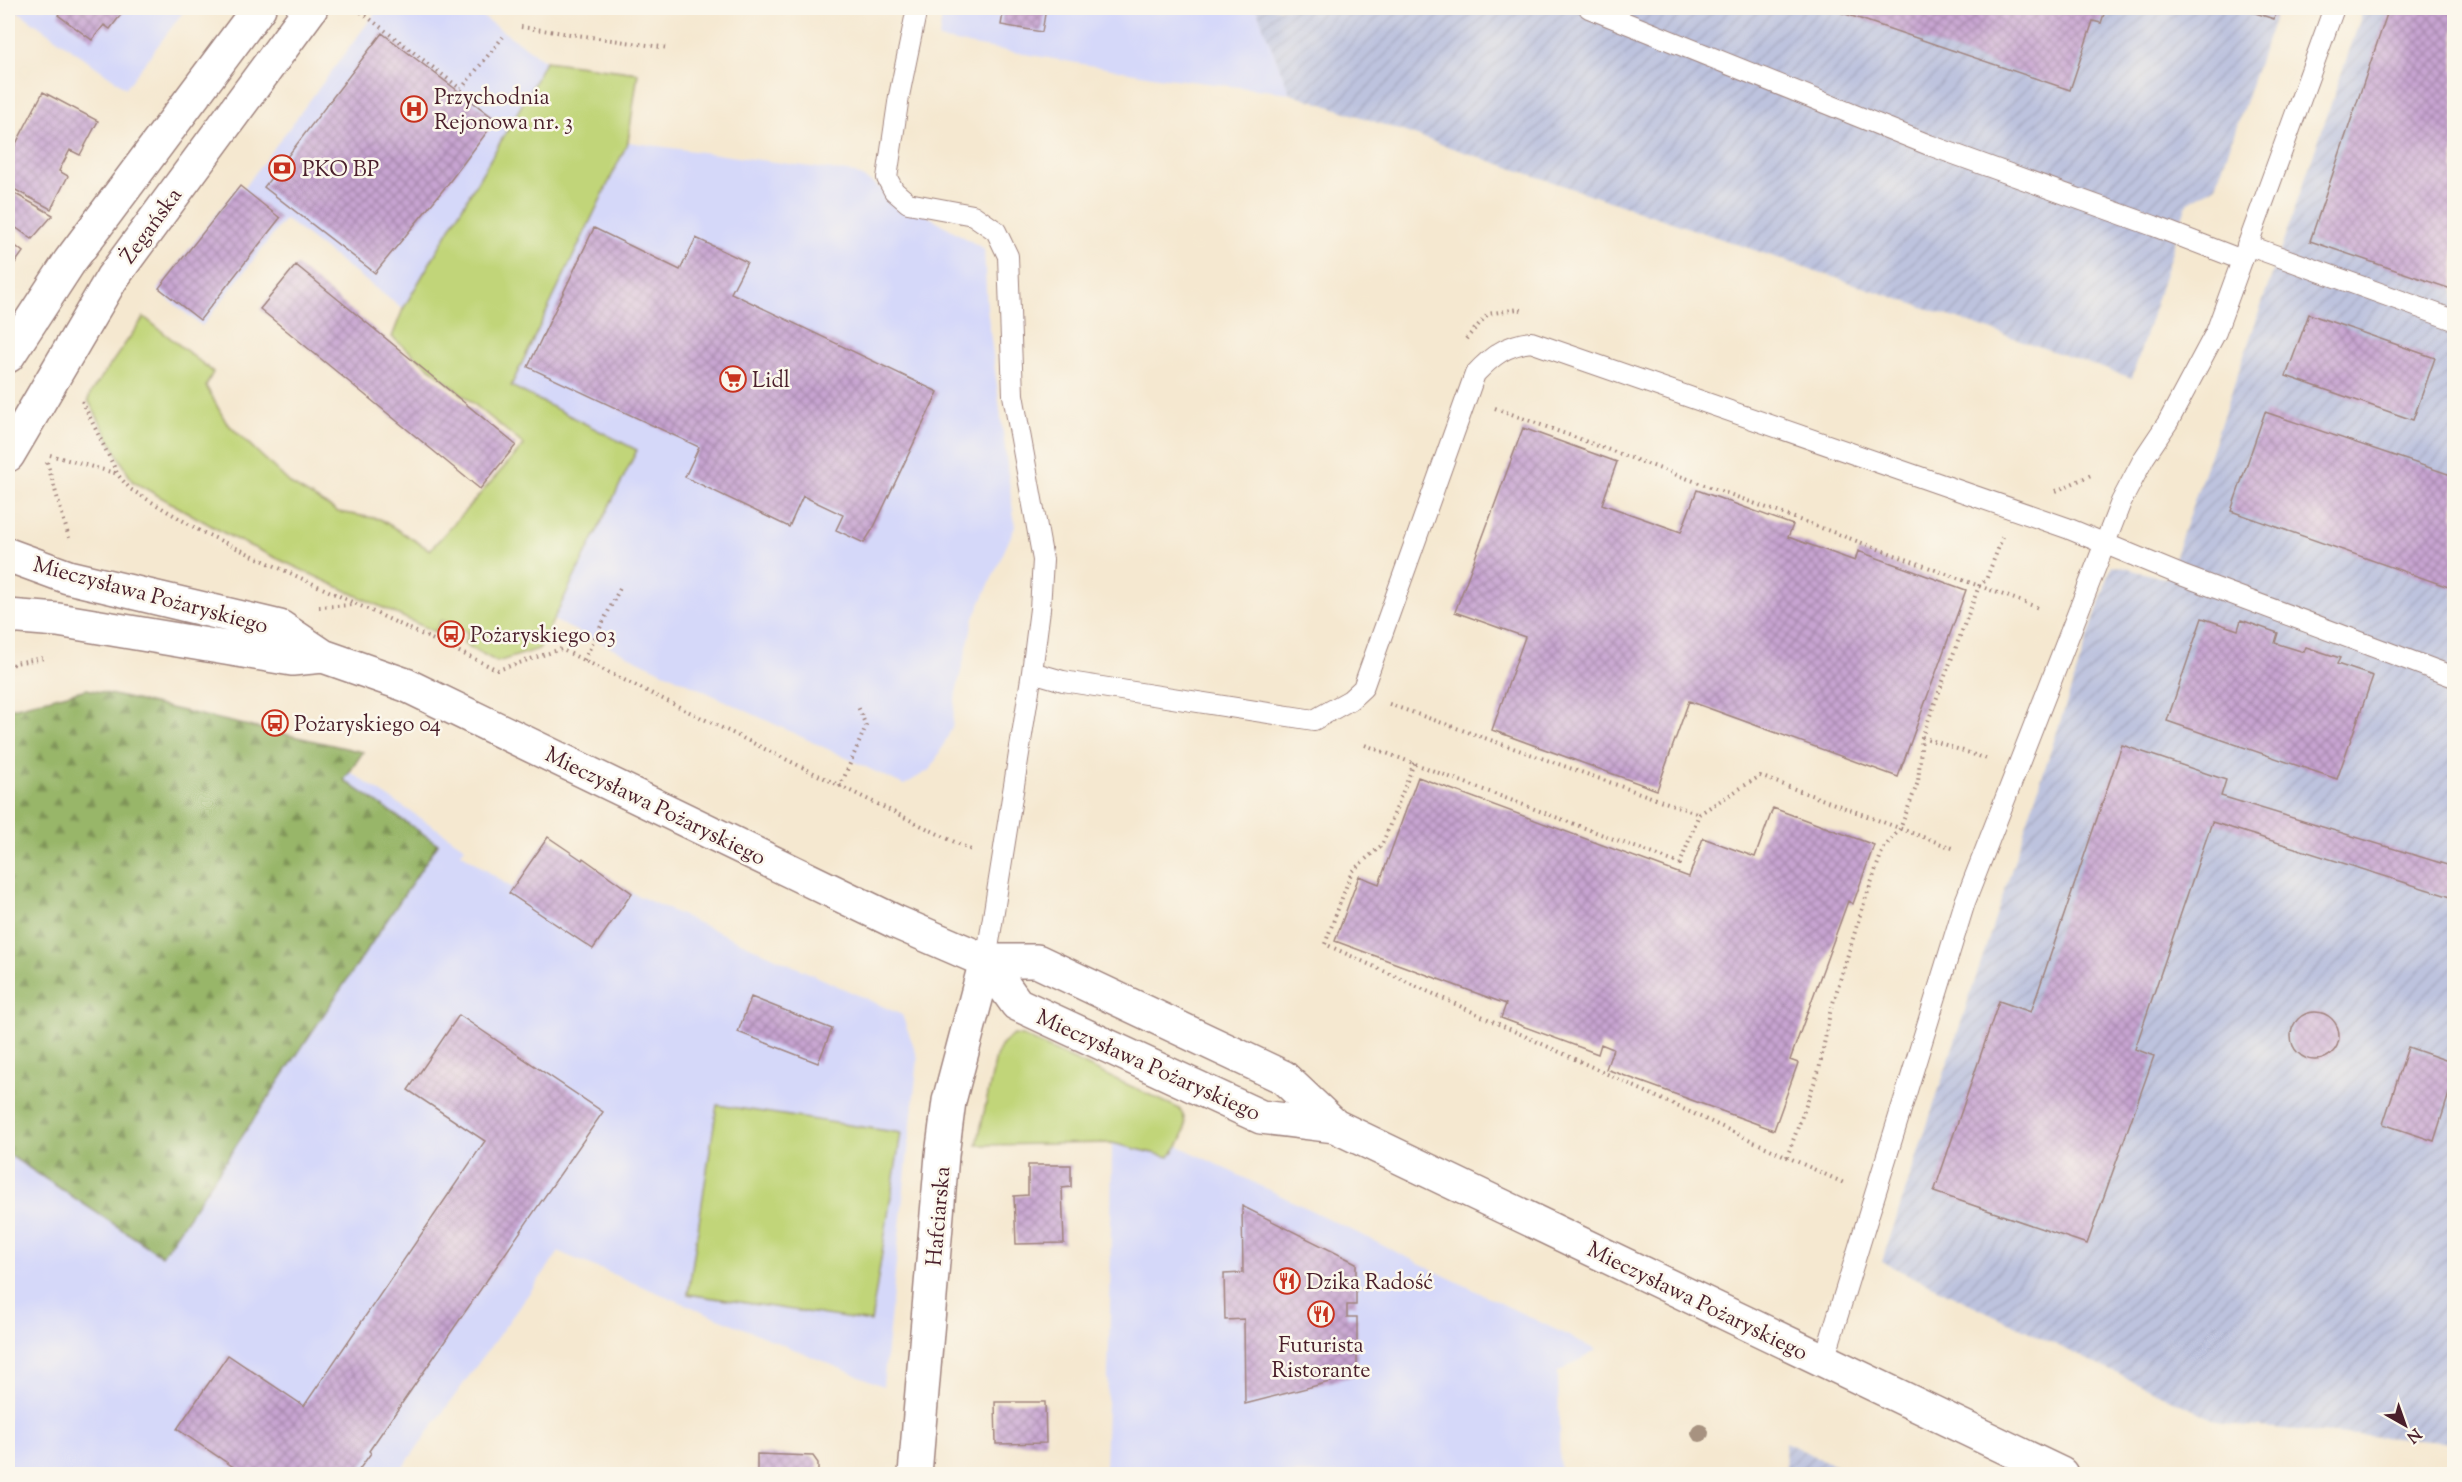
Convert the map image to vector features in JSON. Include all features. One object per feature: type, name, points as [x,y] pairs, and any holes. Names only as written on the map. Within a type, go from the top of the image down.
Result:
[{"type":"street","name":"Żegańska","points":[[8,356],[70,261],[259,8]]},
{"type":"street","name":"Żegańska","points":[[8,455],[112,278],[310,8]]},
{"type":"street","name":"Mieczysława Pożaryskiego","points":[[8,555],[68,577],[280,627],[323,656],[406,685],[896,922],[986,962],[1037,961],[1283,1077],[1335,1126],[2061,1474]]},
{"type":"street","name":"Mieczysława Pożaryskiego","points":[[8,616],[58,620],[292,659],[323,656]]},
{"type":"street","name":"Mieczysława Pożaryskiego","points":[[986,962],[1017,1004],[1261,1117],[1335,1126]]},
{"type":"street","name":"Hafciarska","points":[[915,1474],[942,1155],[949,1101],[986,962]]},
{"type":"lane","points":[[917,8],[899,96],[888,178],[894,191],[908,203],[973,214],[996,231],[1008,256],[1013,395],[1043,561],[1032,672],[986,962]]},
{"type":"lane","points":[[1589,8],[1929,145],[2154,226],[2245,252],[2454,320]]},
{"type":"lane","points":[[1824,1360],[1965,902],[1981,859],[2103,543],[2139,467],[2168,422],[2216,332],[2334,8]]},
{"type":"lane","points":[[1032,672],[1063,681],[1314,720],[1350,700],[1363,688],[1475,374],[1493,356],[1514,344],[1531,342],[2013,509],[2454,677]]},
{"type":"path","points":[[361,12],[461,89],[503,37]]},
{"type":"path","points":[[521,27],[668,48]]},
{"type":"path","points":[[80,397],[118,475],[130,489],[202,532],[498,670],[561,649],[1001,864]]},
{"type":"path","points":[[1491,406],[2039,608]]},
{"type":"path","points":[[44,453],[118,475]]},
{"type":"path","points":[[1787,1156],[1819,1070],[1830,1013],[1862,909],[1884,849],[1900,829],[1918,782],[1923,737],[1979,586],[1986,580],[2013,509]]},
{"type":"path","points":[[584,660],[620,588]]},
{"type":"path","points":[[1381,701],[1699,814]]},
{"type":"path","points":[[840,786],[866,726],[857,704]]},
{"type":"path","points":[[1923,737],[1967,752]]},
{"type":"path","points":[[1365,745],[1680,864],[1699,814],[1760,776],[1981,859]]},
{"type":"path","points":[[1414,764],[1382,845],[1352,872],[1325,944],[1874,1196]]},
{"type":"shaded area","points":[[13,8],[186,8],[126,88]]},
{"type":"shaded area","points":[[379,8],[470,8],[545,61],[530,91],[403,309],[285,219],[202,326],[157,290],[239,185],[244,188]]},
{"type":"shaded area","points":[[943,8],[1256,8],[1290,93],[1158,77],[939,39]]},
{"type":"shaded area","points":[[1256,8],[2278,8],[2216,186],[2187,203],[2132,378],[1290,93]]},
{"type":"shaded area","points":[[2364,8],[2454,8],[2454,1443],[2223,1424],[1882,1262],[2112,565],[2167,579]]},
{"type":"shaded area","points":[[628,142],[855,173],[984,249],[987,308],[1015,527],[974,618],[956,692],[952,728],[931,769],[904,785],[553,620],[637,450],[511,387]]},
{"type":"shaded area","points":[[8,709],[350,772],[465,847],[461,853],[512,888],[548,837],[583,858],[632,893],[902,1015],[918,1058],[883,1386],[559,1252],[398,1474],[8,1474]]},
{"type":"shaded area","points":[[1112,1143],[1169,1157],[1179,1146],[1597,1350],[1558,1372],[1560,1474],[1090,1474],[1085,1471],[1105,1467]]},
{"type":"shaded area","points":[[1785,1442],[1853,1474],[1786,1474]]},
{"type":"green space","points":[[545,61],[638,73],[628,142],[511,386],[637,450],[539,649],[497,662],[464,644],[468,633],[441,620],[435,632],[233,538],[132,481],[88,400],[91,392],[144,317],[213,372],[206,386],[226,422],[292,485],[338,512],[380,519],[430,550],[524,445],[392,337],[403,309],[530,91]]},
{"type":"green space","points":[[87,689],[363,752],[344,780],[438,844],[162,1256],[8,1154],[8,709]]},
{"type":"green space","points":[[1013,1035],[1023,1036],[1180,1109],[1185,1128],[1178,1146],[1169,1157],[1112,1143],[977,1145],[996,1057],[1002,1044]]},
{"type":"green space","points":[[717,1105],[901,1133],[871,1322],[688,1294]]},
{"type":"building","points":[[58,8],[126,8],[110,29],[104,25],[92,40],[58,15],[62,10]]},
{"type":"building","points":[[1004,8],[1046,8],[1042,32],[1001,25]]},
{"type":"building","points":[[1828,8],[2106,8],[2101,23],[2093,21],[2070,90]]},
{"type":"building","points":[[2240,8],[2278,8],[2274,19]]},
{"type":"building","points":[[2389,8],[2454,8],[2454,290],[2310,241]]},
{"type":"building","points":[[382,33],[496,120],[447,185],[375,273],[264,187]]},
{"type":"building","points":[[43,92],[98,121],[80,155],[70,150],[59,171],[68,176],[51,209],[8,186],[8,159]]},
{"type":"building","points":[[240,186],[280,218],[200,320],[159,288]]},
{"type":"building","points":[[12,192],[53,215],[32,239],[8,222],[8,199]]},
{"type":"building","name":"Lidl","points":[[594,228],[680,270],[696,238],[747,262],[731,293],[938,392],[874,527],[864,543],[836,530],[843,515],[803,496],[789,527],[685,477],[699,447],[528,367]]},
{"type":"building","points":[[8,240],[23,252],[8,273]]},
{"type":"building","points":[[296,265],[516,445],[480,489],[260,309]]},
{"type":"building","points":[[2309,314],[2435,358],[2413,420],[2286,376]]},
{"type":"building","points":[[2265,412],[2454,476],[2454,589],[2231,511]]},
{"type":"building","points":[[1523,428],[1617,462],[1602,504],[1681,532],[1697,490],[1793,525],[1788,537],[1855,561],[1858,551],[1966,590],[1898,777],[1689,701],[1657,790],[1492,730],[1525,637],[1455,612]]},
{"type":"building","points":[[2202,618],[2238,630],[2241,620],[2278,633],[2275,643],[2304,652],[2306,647],[2340,658],[2337,664],[2373,676],[2337,779],[2167,721]]},
{"type":"building","points":[[2122,745],[2226,780],[2221,796],[2454,867],[2454,898],[2212,822],[2135,1049],[2154,1056],[2087,1244],[1934,1192],[1999,1001],[2031,1012]]},
{"type":"building","points":[[1418,777],[1689,877],[1703,838],[1755,857],[1773,808],[1874,845],[1853,904],[1848,901],[1790,1060],[1798,1063],[1774,1130],[1606,1069],[1613,1049],[1601,1044],[1598,1054],[1501,1018],[1506,1004],[1335,941],[1359,876],[1379,884]]},
{"type":"building","points":[[548,837],[582,860],[583,858],[632,893],[593,949],[509,893]]},
{"type":"building","points":[[751,997],[832,1029],[818,1063],[738,1032]]},
{"type":"building","points":[[2315,1012],[2332,1019],[2339,1036],[2332,1053],[2315,1060],[2298,1053],[2291,1036],[2298,1019]]},
{"type":"building","points":[[459,1015],[603,1112],[369,1451],[371,1453],[356,1474],[244,1474],[177,1429],[228,1355],[304,1406],[485,1141],[408,1090]]},
{"type":"building","points":[[2408,1047],[2454,1063],[2454,1078],[2434,1141],[2383,1124]]},
{"type":"building","points":[[1028,1165],[1071,1165],[1071,1187],[1062,1188],[1064,1243],[1016,1244],[1014,1196],[1028,1195]]},
{"type":"building","points":[[1242,1206],[1356,1263],[1356,1305],[1347,1305],[1347,1317],[1357,1317],[1357,1375],[1245,1404],[1244,1319],[1225,1320],[1224,1274],[1243,1273]]},
{"type":"building","points":[[995,1402],[1045,1402],[1046,1443],[996,1444]]},
{"type":"building","points":[[757,1454],[813,1456],[818,1463],[818,1474],[757,1474]]},
{"type":"place","name":"Przychodnia Rejonowa nr. 3","points":[[414,109]]},
{"type":"place","name":"PKO BP","points":[[282,168]]},
{"type":"place","name":"Lidl","points":[[733,379]]},
{"type":"place","name":"Pożaryskiego 03","points":[[451,634]]},
{"type":"place","name":"Pożaryskiego 04","points":[[275,723]]},
{"type":"place","name":"Dzika Radość","points":[[1287,1281]]},
{"type":"place","name":"Futurista Ristorante","points":[[1321,1314]]}]
